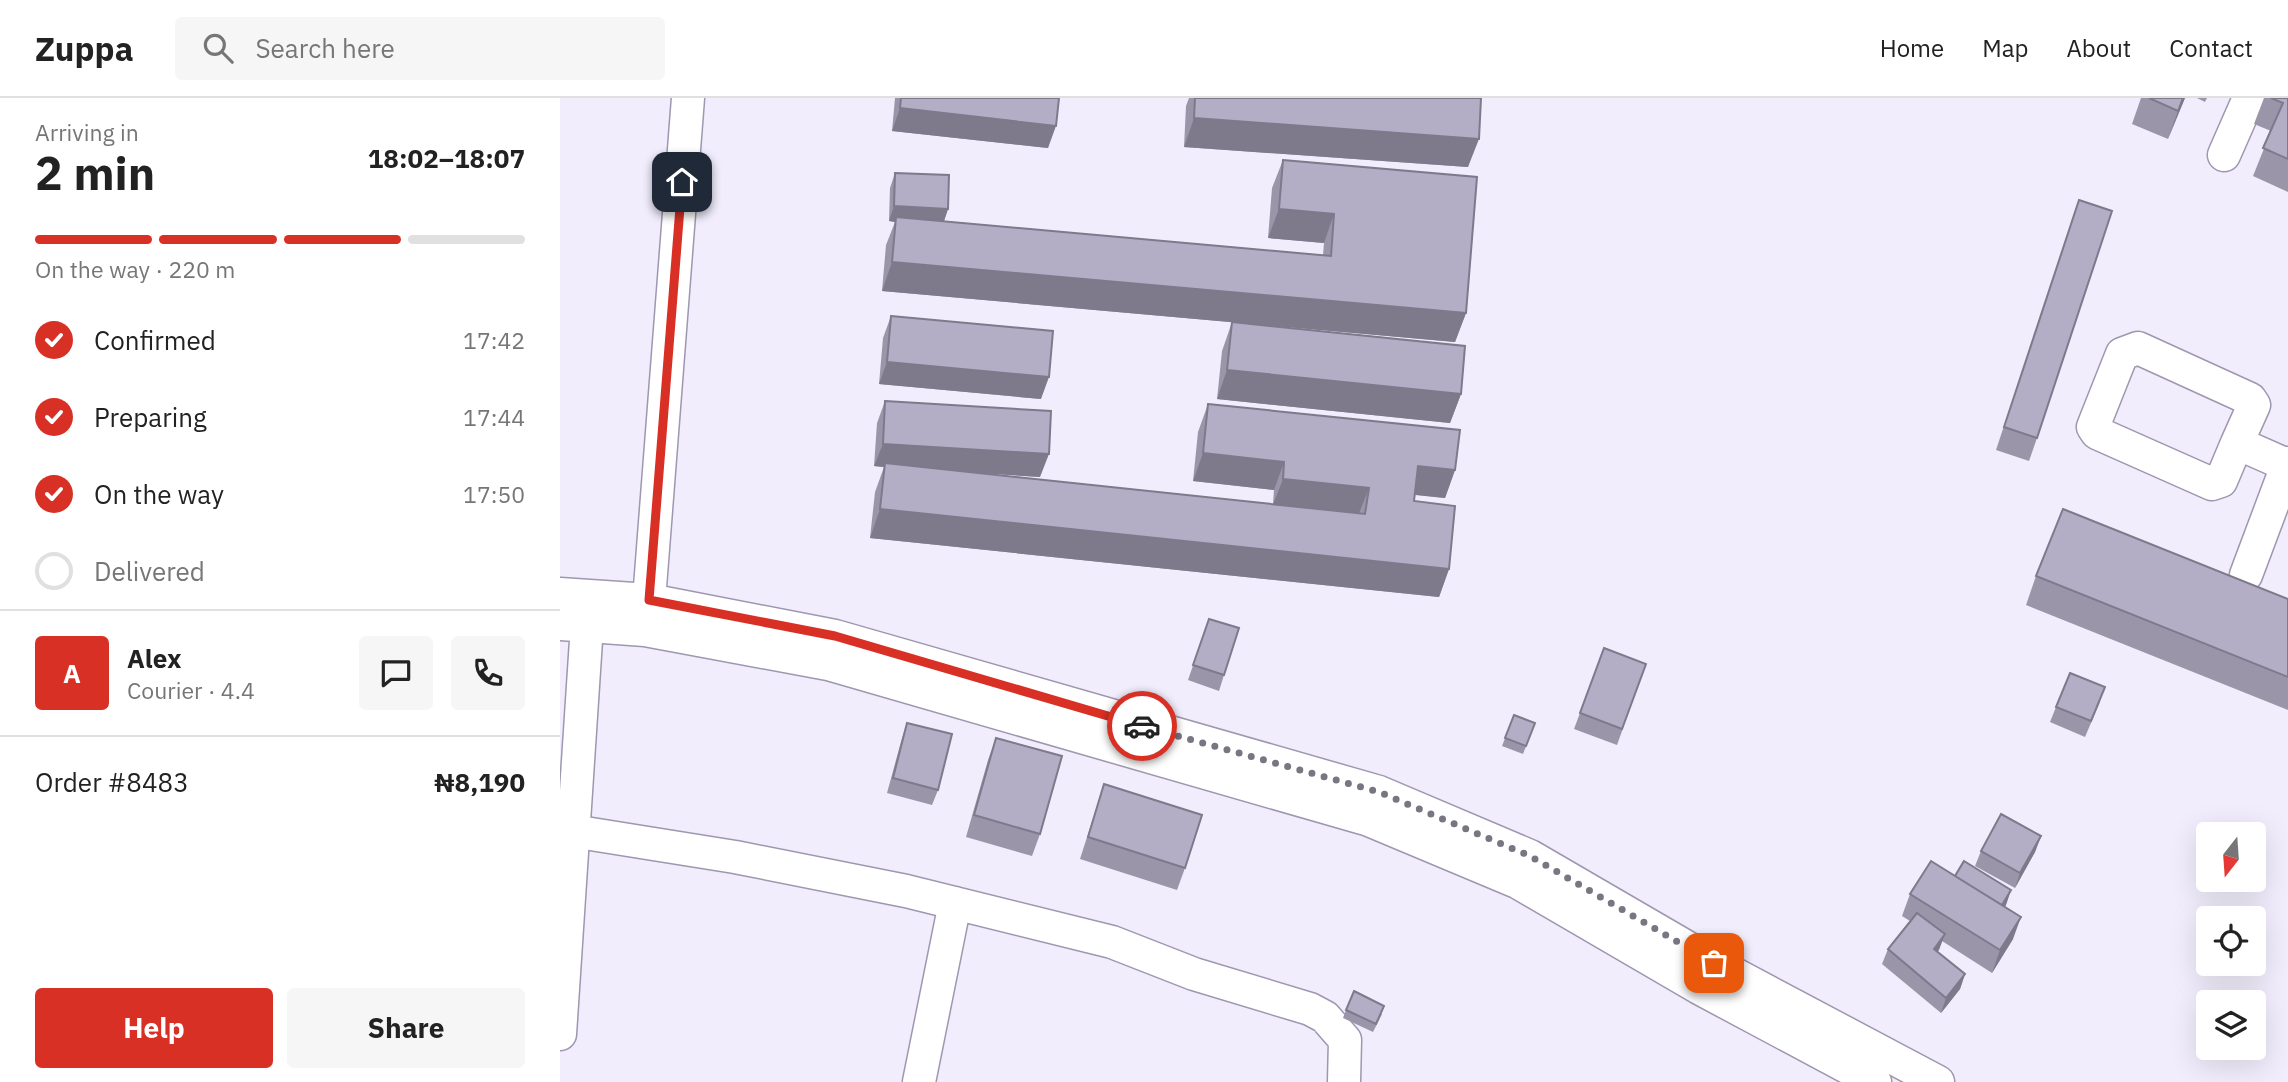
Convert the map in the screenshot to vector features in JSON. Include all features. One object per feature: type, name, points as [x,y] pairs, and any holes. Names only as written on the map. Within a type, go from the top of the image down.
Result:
[{"type":"street","points":[[649,600],[688,98]]},
{"type":"street","points":[[2224,155],[2249,98]]},
{"type":"street","points":[[2138,348],[2250,399],[2254,405],[2253,409],[2237,443],[2221,481],[2212,484],[2097,433],[2093,427],[2096,413],[2122,354],[2138,348]]},
{"type":"street","points":[[2237,443],[2288,464],[2246,575]]},
{"type":"street","points":[[560,594],[649,600],[835,636],[1379,792],[1530,856],[1714,963],[1938,1082]]},
{"type":"street","points":[[560,1034],[573,625],[645,630],[828,664],[1369,820],[1517,882],[1699,988],[1875,1082]]},
{"type":"street","points":[[567,830],[735,856],[955,903],[1112,942],[1194,974],[1310,1009],[1325,1017],[1345,1040],[1344,1082]]},
{"type":"street","points":[[919,1082],[955,903]]},
{"type":"building","points":[[901,98],[1059,98],[1056,126],[900,108]]},
{"type":"building","points":[[1195,98],[1481,98],[1479,139],[1194,118]]},
{"type":"building","points":[[2149,98],[2183,98],[2178,111]]},
{"type":"building","points":[[2271,98],[2288,98],[2288,159],[2263,148],[2283,103]]},
{"type":"building","points":[[1283,160],[1477,177],[1466,313],[892,262],[896,217],[1331,256],[1334,214],[1279,209]]},
{"type":"building","points":[[895,173],[949,175],[948,209],[894,206]]},
{"type":"building","points":[[2079,200],[2112,211],[2037,438],[2004,427]]},
{"type":"building","points":[[891,316],[1053,331],[1049,377],[887,362]]},
{"type":"building","points":[[1232,322],[1465,346],[1461,394],[1227,370]]},
{"type":"building","points":[[885,401],[1051,411],[1049,454],[883,444]]},
{"type":"building","points":[[1208,404],[1460,430],[1455,470],[1418,466],[1414,501],[1455,506],[1449,569],[880,509],[885,463],[1365,514],[1369,488],[1283,479],[1284,462],[1203,453]]},
{"type":"building","points":[[2063,509],[2288,599],[2288,677],[2036,576]]},
{"type":"building","points":[[1209,619],[1239,628],[1224,675],[1193,665]]},
{"type":"building","points":[[1604,648],[1646,664],[1622,729],[1580,713]]},
{"type":"building","points":[[2070,673],[2105,687],[2091,721],[2056,707]]},
{"type":"building","points":[[1514,715],[1535,723],[1526,746],[1505,738]]},
{"type":"building","points":[[907,723],[952,734],[938,790],[893,778]]},
{"type":"building","points":[[996,738],[1062,756],[1040,834],[974,815]]},
{"type":"building","points":[[1104,784],[1202,815],[1185,868],[1088,837]]},
{"type":"building","points":[[2001,814],[2041,836],[2020,873],[1981,851]]},
{"type":"building","points":[[1931,861],[2021,917],[2000,950],[1910,894]]},
{"type":"building","points":[[1964,861],[2011,890],[2002,905],[1955,876]]},
{"type":"building","points":[[1917,913],[1945,934],[1934,949],[1965,974],[1946,998],[1888,949]]},
{"type":"building","points":[[1354,991],[1384,1006],[1376,1024],[1346,1010]]},
{"type":"way so far","points":[[1142,726],[1379,792],[1530,856],[1714,963]]},
{"type":"route","points":[[682,182],[649,600],[835,636],[1142,726]]}]
